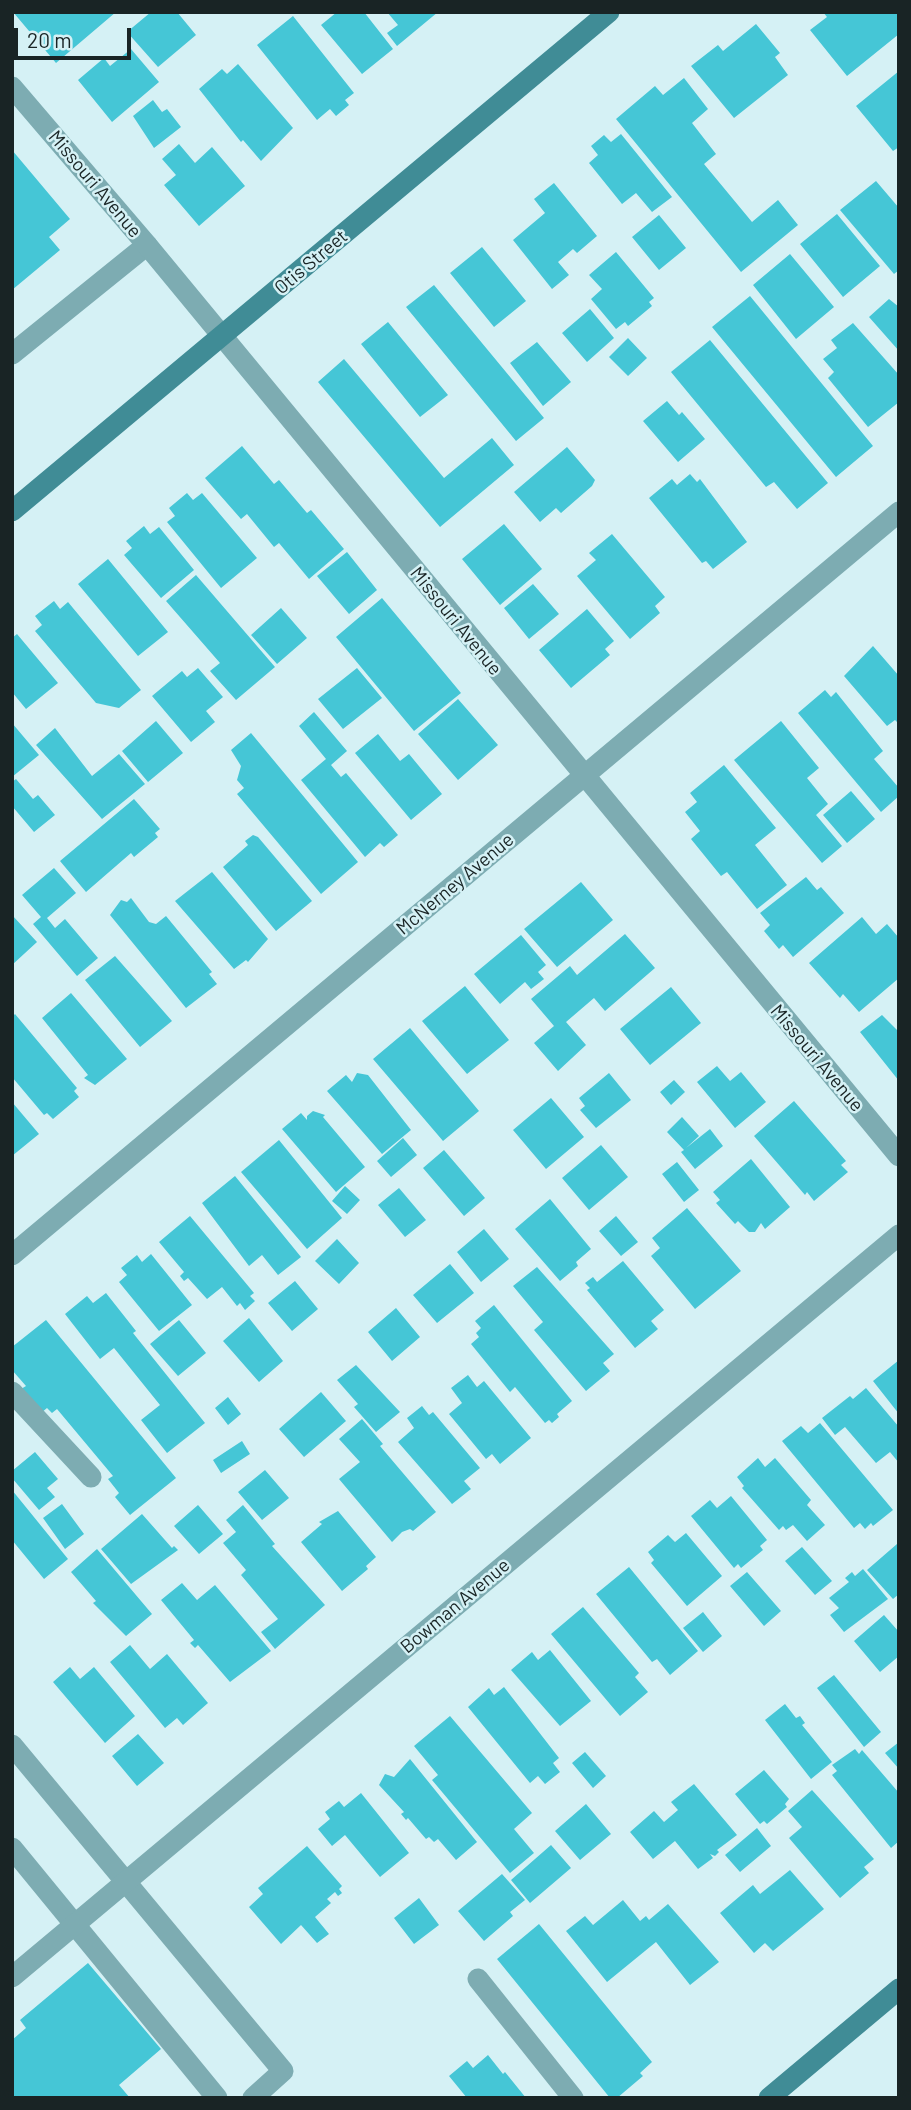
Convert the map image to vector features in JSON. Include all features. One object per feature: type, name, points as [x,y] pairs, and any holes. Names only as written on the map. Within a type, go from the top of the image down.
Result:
[{"type":"main road","name":"Otis Street","points":[[12,511],[608,12]]},
{"type":"main road","points":[[769,2098],[899,1989]]},
{"type":"street","name":"Missouri Avenue","points":[[12,87],[147,245],[583,777],[899,1156]]},
{"type":"street","points":[[12,354],[147,245]]},
{"type":"street","name":"McNerney Avenue","points":[[12,1255],[899,512]]},
{"type":"street","name":"Bowman Avenue","points":[[12,1977],[899,1235]]},
{"type":"street","points":[[12,1392],[90,1477]]},
{"type":"street","points":[[12,1745],[283,2071],[253,2098]]},
{"type":"street","points":[[12,1848],[217,2098]]},
{"type":"street","points":[[478,1979],[573,2098]]},
{"type":"building","points":[[13,12],[116,12],[56,63]]},
{"type":"building","points":[[151,12],[177,12],[196,35],[158,67],[127,32]]},
{"type":"building","points":[[337,12],[364,12],[393,49],[362,74],[321,25]]},
{"type":"building","points":[[387,12],[438,12],[397,46],[387,33],[398,25]]},
{"type":"building","points":[[823,12],[897,12],[899,34],[847,76],[810,30],[827,17]]},
{"type":"building","points":[[293,16],[354,93],[345,100],[349,105],[336,116],[330,109],[317,120],[257,45]]},
{"type":"building","points":[[756,24],[780,53],[775,57],[788,75],[734,118],[691,66],[718,45],[723,51]]},
{"type":"building","points":[[131,49],[159,82],[112,122],[78,80],[104,58],[110,66]]},
{"type":"building","points":[[238,64],[293,128],[261,161],[243,140],[241,142],[199,89],[222,69],[227,74]]},
{"type":"building","points":[[899,71],[899,147],[893,151],[856,106]]},
{"type":"building","points":[[684,78],[708,109],[692,123],[716,154],[704,164],[752,222],[778,200],[798,225],[741,272],[616,119],[655,86],[663,95]]},
{"type":"building","points":[[153,100],[162,112],[167,109],[181,127],[154,148],[133,116]]},
{"type":"building","points":[[621,134],[672,197],[652,212],[636,193],[622,204],[589,163],[598,155],[591,146],[604,135],[611,142]]},
{"type":"building","points":[[179,144],[195,163],[212,147],[245,186],[199,226],[164,185],[176,175],[162,159]]},
{"type":"building","points":[[12,150],[70,219],[49,237],[60,250],[12,290]]},
{"type":"building","points":[[876,181],[899,208],[899,270],[894,274],[840,210]]},
{"type":"building","points":[[554,183],[597,236],[577,253],[573,249],[558,262],[569,275],[552,289],[513,240],[545,213],[534,199]]},
{"type":"building","points":[[837,214],[880,266],[843,297],[800,244]]},
{"type":"building","points":[[659,215],[686,248],[659,270],[632,237]]},
{"type":"building","points":[[482,247],[526,301],[494,327],[450,273]]},
{"type":"building","points":[[616,252],[654,298],[649,302],[652,306],[628,326],[625,322],[616,329],[591,299],[602,289],[589,275]]},
{"type":"building","points":[[790,254],[834,307],[796,339],[753,285]]},
{"type":"building","points":[[434,285],[544,418],[516,441],[406,307]]},
{"type":"building","points":[[750,296],[873,446],[836,477],[712,327]]},
{"type":"building","points":[[889,299],[899,307],[899,351],[869,317]]},
{"type":"building","points":[[590,309],[614,338],[587,362],[562,333]]},
{"type":"building","points":[[388,322],[448,395],[420,417],[361,344]]},
{"type":"building","points":[[853,323],[899,375],[899,402],[868,427],[828,378],[834,372],[823,359],[837,348],[831,340]]},
{"type":"building","points":[[628,338],[647,358],[628,376],[609,357]]},
{"type":"building","points":[[710,340],[828,483],[797,509],[774,482],[766,487],[671,372]]},
{"type":"building","points":[[537,342],[571,382],[543,406],[510,363]]},
{"type":"building","points":[[344,359],[444,478],[492,438],[514,465],[440,527],[318,382]]},
{"type":"building","points":[[667,401],[679,415],[682,412],[705,439],[678,462],[643,421]]},
{"type":"building","points":[[242,446],[274,484],[279,480],[307,513],[311,510],[344,549],[309,579],[279,543],[274,547],[247,514],[241,519],[205,478]]},
{"type":"building","points":[[567,447],[595,480],[592,486],[561,513],[556,508],[540,522],[514,492]]},
{"type":"building","points":[[690,474],[697,482],[700,479],[747,542],[713,569],[706,561],[702,563],[649,498],[672,479],[677,485]]},
{"type":"building","points":[[187,493],[193,500],[202,493],[257,558],[221,588],[167,522],[175,516],[169,508]]},
{"type":"building","points":[[504,524],[542,569],[500,605],[462,559]]},
{"type":"building","points":[[144,526],[150,534],[159,527],[194,570],[161,598],[124,555],[132,548],[126,541]]},
{"type":"building","points":[[612,534],[665,597],[655,606],[660,613],[630,639],[577,576],[596,560],[589,553]]},
{"type":"building","points":[[347,552],[377,590],[349,614],[317,576]]},
{"type":"building","points":[[108,559],[168,632],[138,656],[78,584]]},
{"type":"building","points":[[196,575],[275,667],[236,700],[210,671],[220,663],[166,601]]},
{"type":"building","points":[[533,584],[559,614],[529,639],[504,608]]},
{"type":"building","points":[[382,598],[461,693],[414,731],[336,637]]},
{"type":"building","points":[[54,601],[60,609],[68,602],[141,690],[119,708],[96,703],[35,631],[42,625],[35,616]]},
{"type":"building","points":[[281,608],[307,638],[277,664],[251,635]]},
{"type":"building","points":[[587,609],[614,641],[605,649],[610,655],[571,688],[539,650]]},
{"type":"building","points":[[17,634],[58,683],[26,709],[12,692],[12,638]]},
{"type":"building","points":[[873,646],[899,676],[899,724],[895,720],[887,726],[844,676]]},
{"type":"building","points":[[198,668],[223,697],[206,711],[215,722],[191,742],[152,696],[182,671],[187,677]]},
{"type":"building","points":[[357,668],[382,698],[343,729],[318,699]]},
{"type":"building","points":[[825,690],[831,697],[836,692],[883,751],[874,759],[899,788],[899,796],[881,812],[798,713]]},
{"type":"building","points":[[458,699],[498,745],[458,780],[418,734]]},
{"type":"building","points":[[314,712],[347,751],[331,765],[341,777],[346,773],[398,835],[384,847],[380,843],[365,857],[301,780],[326,759],[299,726]]},
{"type":"building","points":[[156,721],[183,753],[148,782],[122,751]]},
{"type":"building","points":[[781,721],[819,768],[807,778],[828,804],[816,815],[842,846],[822,863],[734,760]]},
{"type":"building","points":[[12,723],[39,755],[12,777]]},
{"type":"building","points":[[55,728],[92,776],[119,754],[145,784],[102,819],[36,745]]},
{"type":"building","points":[[251,733],[358,862],[321,894],[237,794],[244,788],[237,780],[241,766],[231,750]]},
{"type":"building","points":[[378,734],[400,761],[409,754],[442,794],[411,820],[355,753]]},
{"type":"building","points":[[724,765],[776,828],[755,845],[787,885],[757,909],[727,872],[721,876],[691,839],[700,831],[685,812],[697,802],[690,793]]},
{"type":"building","points":[[16,779],[33,799],[38,795],[55,815],[34,832],[12,806],[12,782]]},
{"type":"building","points":[[851,791],[875,819],[847,843],[823,815]]},
{"type":"building","points":[[134,799],[160,829],[155,833],[158,837],[134,857],[131,853],[86,892],[60,861]]},
{"type":"building","points":[[253,835],[258,837],[312,901],[276,931],[223,867],[248,845],[245,841]]},
{"type":"building","points":[[54,868],[76,893],[47,918],[55,928],[65,919],[98,958],[77,976],[33,924],[41,917],[22,895]]},
{"type":"building","points":[[212,872],[268,939],[248,962],[246,960],[234,969],[175,901]]},
{"type":"building","points":[[806,877],[817,890],[821,887],[844,913],[793,957],[783,945],[779,949],[764,931],[770,925],[760,913]]},
{"type":"building","points":[[581,882],[613,920],[557,967],[524,929]]},
{"type":"building","points":[[131,898],[149,922],[156,924],[166,916],[212,972],[209,974],[217,984],[186,1008],[110,915],[121,900],[127,902]]},
{"type":"building","points":[[12,915],[37,942],[12,965]]},
{"type":"building","points":[[862,917],[876,934],[887,924],[899,938],[899,978],[859,1012],[843,994],[840,998],[809,963]]},
{"type":"building","points":[[625,934],[655,968],[605,1011],[594,998],[566,1022],[586,1045],[558,1071],[534,1043],[554,1026],[531,999],[570,966],[577,975]]},
{"type":"building","points":[[521,935],[546,965],[538,972],[544,979],[531,989],[525,982],[500,1004],[474,974]]},
{"type":"building","points":[[115,956],[172,1021],[140,1047],[85,980]]},
{"type":"building","points":[[465,986],[509,1040],[467,1074],[422,1021]]},
{"type":"building","points":[[671,987],[701,1023],[650,1065],[620,1029]]},
{"type":"building","points":[[71,993],[127,1059],[95,1085],[84,1078],[88,1075],[42,1018]]},
{"type":"building","points":[[15,1014],[77,1088],[74,1091],[79,1097],[53,1119],[47,1113],[44,1115],[12,1077],[12,1017]]},
{"type":"building","points":[[882,1015],[899,1032],[899,1081],[860,1032]]},
{"type":"building","points":[[410,1028],[479,1111],[443,1141],[373,1059]]},
{"type":"building","points":[[717,1066],[730,1081],[741,1072],[766,1102],[735,1128],[697,1082]]},
{"type":"building","points":[[357,1073],[368,1075],[411,1130],[382,1154],[327,1091],[346,1075],[352,1082]]},
{"type":"building","points":[[609,1073],[631,1100],[596,1128],[580,1110],[585,1106],[579,1098]]},
{"type":"building","points":[[674,1080],[685,1092],[671,1105],[660,1092]]},
{"type":"building","points":[[551,1098],[584,1137],[546,1169],[513,1130]]},
{"type":"building","points":[[794,1101],[846,1161],[841,1165],[848,1172],[814,1201],[807,1192],[805,1195],[754,1136]]},
{"type":"building","points":[[12,1102],[39,1134],[12,1156]]},
{"type":"building","points":[[313,1111],[325,1115],[323,1117],[365,1167],[336,1192],[282,1129],[301,1113],[307,1120],[307,1116]]},
{"type":"building","points":[[682,1117],[699,1136],[686,1148],[710,1129],[723,1146],[695,1169],[681,1152],[684,1150],[667,1132]]},
{"type":"building","points":[[403,1138],[417,1155],[391,1177],[377,1161]]},
{"type":"building","points":[[279,1140],[342,1218],[307,1249],[241,1172]]},
{"type":"building","points":[[601,1145],[628,1177],[589,1210],[562,1178]]},
{"type":"building","points":[[444,1150],[485,1198],[464,1216],[423,1168]]},
{"type":"building","points":[[751,1159],[790,1207],[765,1229],[761,1223],[755,1232],[749,1232],[738,1221],[735,1224],[716,1203],[720,1200],[713,1192]]},
{"type":"building","points":[[677,1162],[699,1190],[684,1202],[662,1174]]},
{"type":"building","points":[[235,1176],[301,1257],[278,1275],[262,1255],[249,1266],[202,1203]]},
{"type":"building","points":[[345,1186],[360,1200],[347,1214],[332,1201]]},
{"type":"building","points":[[399,1188],[426,1220],[405,1237],[378,1205]]},
{"type":"building","points":[[550,1199],[591,1249],[576,1262],[578,1266],[560,1281],[515,1229]]},
{"type":"building","points":[[687,1208],[741,1271],[695,1309],[651,1256],[660,1248],[652,1238]]},
{"type":"building","points":[[190,1216],[254,1293],[250,1296],[255,1301],[245,1310],[240,1303],[237,1306],[222,1287],[207,1299],[188,1278],[184,1281],[180,1276],[184,1272],[159,1242]]},
{"type":"building","points":[[616,1216],[638,1242],[621,1256],[599,1231]]},
{"type":"building","points":[[484,1229],[509,1259],[481,1282],[457,1252]]},
{"type":"building","points":[[337,1239],[359,1263],[339,1284],[315,1261]]},
{"type":"building","points":[[151,1254],[192,1305],[159,1331],[119,1282],[127,1275],[121,1268],[137,1255],[142,1262]]},
{"type":"building","points":[[623,1261],[664,1310],[651,1321],[658,1329],[635,1348],[587,1290],[590,1288],[585,1283],[593,1277],[597,1282]]},
{"type":"building","points":[[450,1264],[474,1293],[437,1323],[413,1295]]},
{"type":"building","points":[[537,1267],[614,1354],[603,1363],[610,1371],[586,1391],[534,1330],[543,1322],[513,1286]]},
{"type":"building","points":[[295,1281],[318,1309],[292,1331],[268,1303]]},
{"type":"building","points":[[106,1293],[136,1331],[133,1333],[205,1423],[167,1453],[141,1420],[160,1405],[114,1348],[100,1359],[65,1314],[87,1296],[93,1303]]},
{"type":"building","points":[[494,1305],[572,1401],[557,1414],[559,1417],[552,1423],[549,1420],[545,1423],[515,1387],[510,1392],[471,1344],[479,1337],[476,1333],[481,1328],[475,1321]]},
{"type":"building","points":[[396,1308],[420,1337],[392,1361],[368,1332]]},
{"type":"building","points":[[249,1318],[283,1361],[259,1382],[223,1341]]},
{"type":"building","points":[[46,1320],[176,1478],[130,1515],[115,1497],[119,1493],[108,1479],[113,1476],[57,1409],[52,1413],[47,1408],[41,1413],[21,1389],[26,1386],[12,1370],[12,1347]]},
{"type":"building","points":[[179,1320],[206,1353],[178,1376],[150,1344]]},
{"type":"building","points":[[899,1360],[899,1414],[873,1381]]},
{"type":"building","points":[[356,1365],[400,1412],[376,1432],[354,1407],[358,1404],[337,1380]]},
{"type":"building","points":[[468,1375],[477,1387],[484,1381],[531,1438],[500,1464],[492,1454],[486,1459],[449,1414],[462,1403],[451,1388]]},
{"type":"building","points":[[866,1388],[899,1427],[899,1463],[890,1452],[876,1463],[845,1427],[835,1435],[822,1418],[850,1396],[853,1399]]},
{"type":"building","points":[[321,1392],[346,1421],[304,1457],[279,1429]]},
{"type":"building","points":[[228,1397],[241,1414],[228,1425],[215,1408]]},
{"type":"building","points":[[422,1406],[429,1415],[433,1412],[480,1468],[464,1481],[471,1489],[452,1504],[398,1442],[414,1428],[407,1418]]},
{"type":"building","points":[[362,1419],[383,1444],[380,1446],[436,1512],[413,1531],[410,1529],[402,1532],[392,1542],[339,1479],[360,1462],[339,1439]]},
{"type":"building","points":[[820,1423],[893,1510],[873,1526],[871,1523],[865,1529],[860,1523],[854,1528],[782,1441],[801,1426],[808,1433]]},
{"type":"building","points":[[242,1441],[250,1454],[221,1473],[213,1460]]},
{"type":"building","points":[[35,1452],[58,1479],[47,1488],[55,1497],[39,1510],[12,1478],[12,1471]]},
{"type":"building","points":[[758,1458],[765,1467],[775,1458],[811,1500],[807,1505],[825,1525],[807,1541],[793,1525],[786,1530],[783,1526],[779,1530],[742,1488],[744,1486],[737,1477]]},
{"type":"building","points":[[265,1470],[289,1498],[262,1520],[238,1492]]},
{"type":"building","points":[[12,1490],[68,1559],[44,1579],[12,1540]]},
{"type":"building","points":[[731,1496],[767,1540],[760,1546],[763,1550],[741,1568],[738,1564],[734,1568],[691,1516],[710,1500],[717,1508]]},
{"type":"building","points":[[62,1504],[84,1534],[65,1549],[43,1518]]},
{"type":"building","points":[[198,1505],[223,1534],[199,1554],[174,1526]]},
{"type":"building","points":[[243,1505],[275,1544],[272,1546],[325,1605],[275,1649],[261,1632],[278,1619],[241,1575],[246,1570],[223,1543],[236,1532],[226,1520]]},
{"type":"building","points":[[338,1511],[376,1557],[366,1566],[368,1569],[342,1591],[301,1542],[322,1524],[319,1522]]},
{"type":"building","points":[[142,1514],[172,1548],[174,1546],[178,1550],[131,1584],[101,1549]]},
{"type":"building","points":[[686,1533],[722,1576],[687,1606],[651,1563],[654,1560],[648,1552],[668,1535],[675,1542]]},
{"type":"building","points":[[897,1544],[899,1594],[893,1599],[867,1570]]},
{"type":"building","points":[[802,1547],[832,1581],[815,1595],[785,1561]]},
{"type":"building","points":[[97,1549],[152,1614],[126,1636],[93,1603],[96,1601],[71,1572]]},
{"type":"building","points":[[629,1567],[698,1651],[670,1675],[657,1659],[652,1662],[596,1594]]},
{"type":"building","points":[[863,1569],[888,1599],[844,1632],[830,1615],[839,1608],[829,1598],[849,1582],[845,1578],[852,1572],[855,1576]]},
{"type":"building","points":[[747,1572],[781,1611],[764,1626],[730,1586]]},
{"type":"building","points":[[182,1583],[197,1600],[215,1585],[271,1651],[230,1682],[198,1645],[195,1648],[190,1643],[194,1640],[161,1600]]},
{"type":"building","points":[[583,1607],[639,1673],[635,1677],[648,1692],[620,1716],[551,1634]]},
{"type":"building","points":[[703,1612],[722,1636],[703,1652],[683,1628]]},
{"type":"building","points":[[884,1615],[899,1632],[899,1656],[880,1672],[854,1641]]},
{"type":"building","points":[[130,1645],[150,1669],[167,1654],[208,1703],[183,1725],[177,1718],[165,1728],[110,1662]]},
{"type":"building","points":[[550,1650],[591,1701],[560,1726],[511,1670],[532,1652],[538,1660]]},
{"type":"building","points":[[70,1667],[80,1679],[94,1667],[135,1716],[105,1743],[53,1682]]},
{"type":"building","points":[[834,1675],[881,1732],[864,1747],[817,1688]]},
{"type":"building","points":[[504,1687],[559,1758],[553,1763],[560,1772],[545,1784],[538,1776],[530,1783],[468,1707],[489,1688],[494,1695]]},
{"type":"building","points":[[785,1704],[796,1718],[800,1716],[805,1723],[802,1725],[832,1762],[811,1779],[765,1720]]},
{"type":"building","points":[[450,1716],[532,1813],[514,1829],[534,1853],[510,1873],[432,1780],[438,1775],[414,1746]]},
{"type":"building","points":[[138,1734],[164,1763],[137,1786],[112,1756]]},
{"type":"building","points":[[899,1742],[899,1769],[885,1753]]},
{"type":"building","points":[[855,1749],[859,1754],[862,1750],[899,1793],[899,1841],[891,1848],[832,1775],[837,1771],[832,1765]]},
{"type":"building","points":[[585,1752],[606,1776],[593,1788],[572,1763]]},
{"type":"building","points":[[410,1759],[477,1842],[456,1860],[438,1839],[434,1842],[429,1837],[426,1839],[408,1818],[406,1820],[401,1814],[404,1812],[379,1785],[385,1774],[394,1777]]},
{"type":"building","points":[[764,1770],[789,1799],[785,1804],[787,1807],[767,1824],[764,1821],[760,1824],[735,1794]]},
{"type":"building","points":[[694,1784],[737,1835],[717,1850],[719,1852],[715,1856],[710,1854],[713,1858],[698,1869],[675,1841],[653,1859],[630,1832],[654,1811],[664,1822],[678,1810],[671,1802]]},
{"type":"building","points":[[812,1790],[874,1859],[864,1867],[869,1873],[840,1898],[789,1838],[802,1827],[788,1811]]},
{"type":"building","points":[[361,1793],[409,1853],[380,1877],[345,1835],[332,1846],[318,1829],[330,1819],[325,1812],[339,1801],[344,1807]]},
{"type":"building","points":[[586,1804],[611,1834],[580,1860],[555,1831]]},
{"type":"building","points":[[757,1828],[771,1846],[740,1872],[725,1855]]},
{"type":"building","points":[[551,1845],[571,1868],[530,1903],[511,1880]]},
{"type":"building","points":[[307,1846],[342,1886],[339,1889],[342,1893],[338,1896],[335,1892],[327,1899],[331,1903],[315,1917],[329,1934],[317,1943],[301,1925],[281,1944],[249,1907],[263,1894],[258,1888]]},
{"type":"building","points":[[790,1870],[824,1909],[773,1951],[765,1943],[754,1953],[720,1913],[753,1885],[760,1894]]},
{"type":"building","points":[[502,1874],[525,1900],[510,1912],[513,1916],[484,1941],[458,1911]]},
{"type":"building","points":[[419,1898],[439,1925],[414,1944],[394,1918]]},
{"type":"building","points":[[623,1900],[640,1921],[646,1916],[649,1920],[668,1904],[719,1962],[690,1985],[656,1942],[607,1982],[566,1931],[585,1916],[593,1925]]},
{"type":"building","points":[[539,1924],[652,2062],[640,2073],[643,2076],[617,2098],[610,2098],[497,1959]]},
{"type":"building","points":[[88,1963],[161,2049],[119,2085],[130,2098],[12,2098],[12,2040],[26,2028],[20,2020]]},
{"type":"building","points":[[488,2055],[526,2098],[467,2098],[449,2076],[467,2061],[473,2068]]}]
